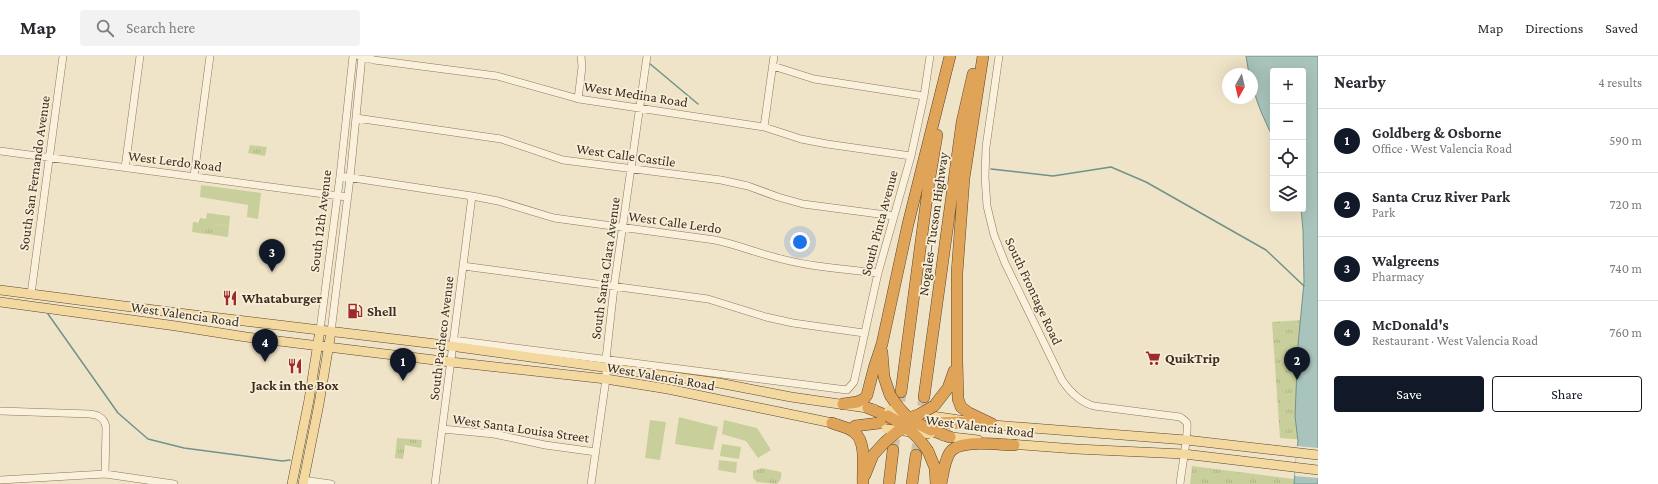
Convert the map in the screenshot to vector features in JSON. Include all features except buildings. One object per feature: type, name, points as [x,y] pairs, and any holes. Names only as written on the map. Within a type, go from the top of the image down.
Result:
[{"type":"highway","points":[[843,404],[857,402],[864,399],[868,395],[874,368],[882,344],[908,224],[950,56]]},
{"type":"highway","name":"Nogales–Tucson Highway","points":[[896,393],[950,56]]},
{"type":"highway","name":"Nogales–Tucson Highway","points":[[924,397],[962,122],[977,56]]},
{"type":"highway","points":[[983,56],[964,178],[957,273],[957,361],[958,399],[961,407],[969,413],[992,424]]},
{"type":"highway","points":[[882,344],[882,364],[896,393],[901,421],[921,440],[928,451],[935,468],[936,484]]},
{"type":"highway","points":[[932,422],[948,388],[957,361]]},
{"type":"highway","points":[[868,408],[901,421],[932,422],[950,436]]},
{"type":"highway","points":[[863,484],[873,455],[901,421]]},
{"type":"highway","points":[[855,426],[901,421],[970,422]]},
{"type":"highway","points":[[832,423],[850,429],[860,438],[862,450],[863,484]]},
{"type":"highway","points":[[940,484],[949,453],[958,446],[967,444],[1014,445]]},
{"type":"highway","points":[[889,484],[894,450]]},
{"type":"highway","points":[[912,484],[916,456]]},
{"type":"main road","name":"West Valencia Road","points":[[0,290],[330,332],[453,343],[606,368],[719,383],[791,397],[868,408]]},
{"type":"main road","points":[[30,306],[31,294]]},
{"type":"main road","name":"West Valencia Road","points":[[0,302],[239,336],[606,379],[668,389],[832,423],[855,426]]},
{"type":"main road","points":[[176,326],[178,313]]},
{"type":"main road","name":"South 12th Avenue","points":[[292,484],[310,393],[320,330]]},
{"type":"main road","name":"South 12th Avenue","points":[[303,482],[330,332]]},
{"type":"main road","name":"West Valencia Road","points":[[970,422],[1186,440],[1318,455]]},
{"type":"main road","name":"West Valencia Road","points":[[950,436],[1014,445],[1184,454],[1318,470]]},
{"type":"main road","points":[[300,444],[303,444],[305,447],[307,460]]},
{"type":"street","name":"South San Fernando Avenue","points":[[31,294],[63,56]]},
{"type":"street","points":[[125,168],[140,56]]},
{"type":"street","points":[[194,176],[210,56]]},
{"type":"street","name":"South 12th Avenue","points":[[320,330],[340,176],[353,56]]},
{"type":"street","points":[[578,99],[582,67],[581,56]]},
{"type":"street","name":"South Santa Clara Avenue","points":[[591,484],[606,379],[606,359],[614,287],[647,56]]},
{"type":"street","points":[[764,127],[774,56]]},
{"type":"street","name":"South Pinta Avenue","points":[[842,389],[847,390],[854,382],[878,273],[911,156],[924,96],[930,56]]},
{"type":"street","name":"South Frontage Road","points":[[999,56],[988,124],[985,177],[990,220],[994,235],[1008,270],[1062,380],[1072,393],[1087,404],[1094,406],[1180,417],[1186,421],[1186,440]]},
{"type":"street","name":"South 12th Avenue","points":[[330,332],[350,178],[361,57]]},
{"type":"street","name":"West Medina Road","points":[[361,57],[497,76],[578,99],[764,127],[801,139],[911,156]]},
{"type":"street","points":[[773,66],[814,79],[924,96]]},
{"type":"street","name":"West Calle Castile","points":[[356,118],[501,139],[563,160],[721,180],[748,186],[803,204],[894,216]]},
{"type":"street","name":"West Lerdo Road","points":[[0,151],[347,197]]},
{"type":"street","name":"West Calle Lerdo","points":[[340,176],[498,201],[554,218],[715,240],[736,244],[774,257],[804,264],[878,273]]},
{"type":"street","name":"South Pacheco Avenue","points":[[435,484],[472,196]]},
{"type":"street","points":[[463,266],[708,299],[766,317],[793,323],[864,333]]},
{"type":"street","name":"West Valencia Road","points":[[453,343],[606,359],[842,389]]},
{"type":"street","points":[[0,411],[97,415],[104,420],[106,428],[105,474]]},
{"type":"street","name":"West Santa Louisa Street","points":[[442,429],[494,434],[545,445],[596,452]]},
{"type":"street","points":[[1180,484],[1186,440]]},
{"type":"street","points":[[2,482],[105,474],[174,484]]},
{"type":"street","points":[[303,482],[331,484]]},
{"type":"green space","points":[[250,145],[267,147],[265,156],[248,153]]},
{"type":"green space","points":[[201,185],[261,193],[258,219],[247,217],[248,205],[200,197]]},
{"type":"green space","points":[[207,213],[215,214],[214,224],[229,226],[228,237],[192,232],[193,222],[199,223],[200,218],[206,219]]},
{"type":"green space","points":[[215,214],[230,216],[229,226],[213,224]]},
{"type":"green space","points":[[1318,319],[1318,441],[1280,438],[1272,322]]},
{"type":"green space","points":[[679,417],[718,427],[713,450],[675,444]]},
{"type":"green space","points":[[650,420],[666,422],[660,460],[645,458]]},
{"type":"green space","points":[[724,420],[757,428],[771,450],[758,458],[746,441],[722,434]]},
{"type":"green space","points":[[397,438],[422,440],[421,448],[405,445],[403,459],[395,458]]},
{"type":"green space","points":[[722,444],[741,447],[739,459],[720,456]]},
{"type":"green space","points":[[719,460],[737,462],[736,473],[718,470]]},
{"type":"green space","points":[[1192,466],[1318,482],[1318,484],[1190,484]]},
{"type":"green space","points":[[762,468],[781,472],[781,478],[777,484],[757,482],[753,478],[753,471]]},
{"type":"water","points":[[1246,56],[1318,56],[1318,484],[1294,484],[1298,441],[1295,416],[1298,345],[1304,282],[1301,212],[1306,212],[1306,68],[1270,68],[1270,132],[1258,104],[1258,68],[1248,68]]},
{"type":"pier","points":[[1297,446],[1318,448],[1318,478],[1295,476]]},
{"type":"waterway","points":[[649,63],[698,104]]},
{"type":"waterway","points":[[991,169],[1053,176],[1111,167],[1146,182],[1266,250],[1304,286]]},
{"type":"waterway","points":[[48,314],[118,413],[148,439],[184,448],[282,461],[290,460]]},
{"type":"tunnel","points":[[893,450],[901,392]]},
{"type":"tunnel","points":[[916,455],[924,397]]},
{"type":"place","name":"Walgreens","points":[[272,272]]},
{"type":"place","name":"Whataburger","points":[[230,298]]},
{"type":"place","name":"Shell","points":[[355,311]]},
{"type":"place","name":"QuikTrip","points":[[1153,358]]},
{"type":"place","name":"McDonald's","points":[[265,362]]},
{"type":"place","name":"Jack in the Box","points":[[295,366]]},
{"type":"place","name":"Santa Cruz River Park","points":[[1297,380]]},
{"type":"place","name":"Goldberg & Osborne","points":[[403,381]]}]
